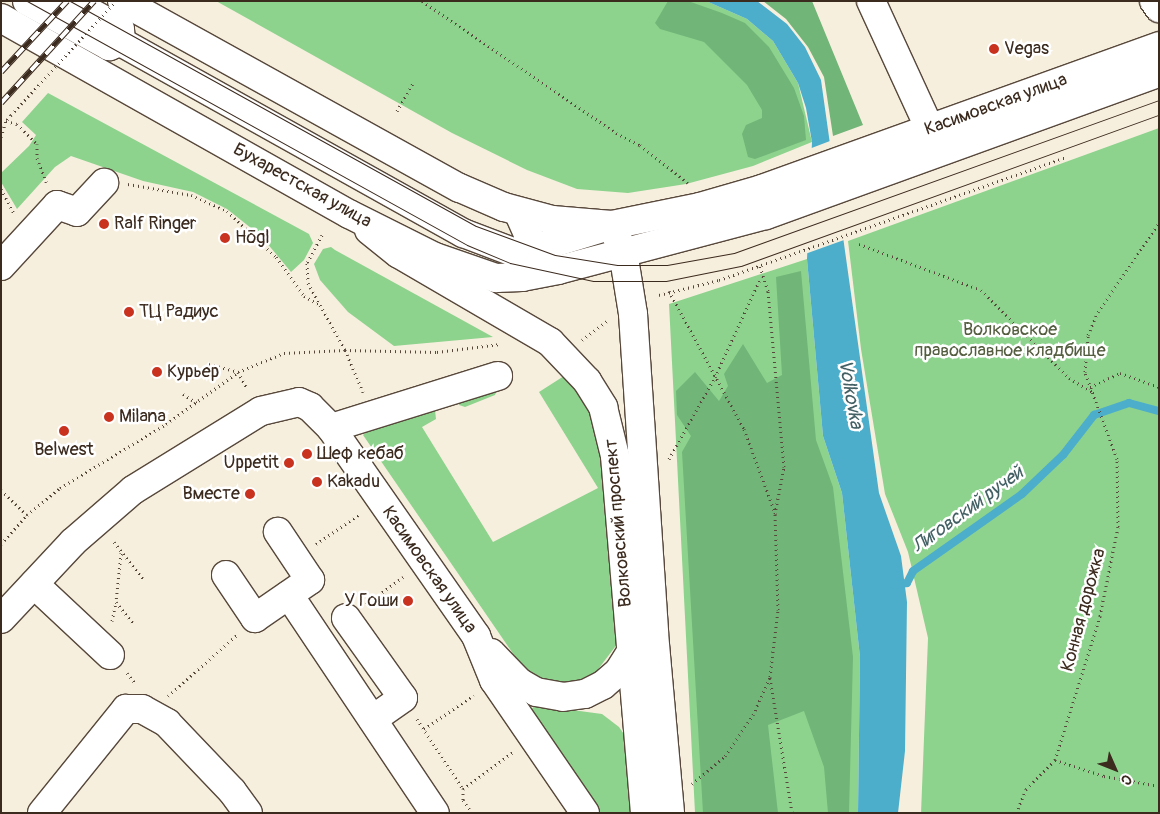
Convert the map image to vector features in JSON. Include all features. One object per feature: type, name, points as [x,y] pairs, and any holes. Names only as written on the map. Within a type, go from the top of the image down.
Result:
[{"type":"street","points":[[1,13],[12,1]]},
{"type":"street","points":[[27,1],[109,46],[122,42],[463,232],[520,259],[612,226],[692,210],[764,202]]},
{"type":"street","points":[[70,1],[120,29],[122,42]]},
{"type":"street","points":[[122,1],[460,188],[518,212],[552,220],[612,226]]},
{"type":"street","points":[[871,1],[930,129]]},
{"type":"street","points":[[1154,1],[1159,8]]},
{"type":"street","name":"Бухарестская улица","points":[[1,18],[349,214],[468,271],[496,278],[520,259],[558,270],[623,252]]},
{"type":"street","name":"Касимовская улица","points":[[835,177],[930,129],[1159,46]]},
{"type":"street","name":"Касимовская улица","points":[[835,177],[1159,73]]},
{"type":"street","points":[[623,252],[835,177]]},
{"type":"street","points":[[1,266],[58,205],[77,212],[104,183]]},
{"type":"street","points":[[518,212],[528,234],[520,259]]},
{"type":"street","name":"Волковский проспект","points":[[349,214],[398,254],[550,342],[587,381],[603,407],[615,456],[644,813]]},
{"type":"street","name":"Волковский проспект","points":[[612,226],[623,252],[633,314],[654,633],[670,813]]},
{"type":"street","points":[[330,428],[498,376]]},
{"type":"street","name":"Касимовская улица","points":[[1,619],[73,542],[133,490],[261,411],[298,402],[310,407],[330,428],[476,636],[494,680],[585,813]]},
{"type":"street","points":[[226,575],[255,618],[310,580],[278,532]]},
{"type":"street","points":[[34,584],[110,655]]},
{"type":"street","points":[[289,595],[435,813]]},
{"type":"street","points":[[346,618],[403,698],[372,719]]},
{"type":"street","points":[[476,636],[519,682],[536,692],[563,697],[585,694],[603,686],[619,671],[631,652]]},
{"type":"street","points":[[42,813],[126,709],[148,712],[232,791],[248,813]]},
{"type":"path","points":[[1,137],[6,122],[11,115],[116,1]]},
{"type":"path","points":[[422,1],[616,133],[640,145],[696,190]]},
{"type":"path","points":[[397,111],[414,82]]},
{"type":"path","points":[[6,122],[18,124],[37,144],[37,158],[58,205]]},
{"type":"path","points":[[659,295],[719,280],[760,266],[1066,156]]},
{"type":"path","points":[[104,183],[191,195],[227,211],[269,250],[304,296],[320,305]]},
{"type":"path","points":[[1089,387],[1085,372],[1088,335],[1098,312],[1159,223]]},
{"type":"path","points":[[322,236],[307,263],[308,283],[345,350],[372,414]]},
{"type":"path","points":[[859,244],[981,290],[1069,378],[1089,387],[1120,373],[1159,387]]},
{"type":"path","points":[[760,266],[761,277],[768,291],[784,467],[775,514],[778,610],[770,677],[792,813]]},
{"type":"path","points":[[665,464],[685,436],[715,377],[761,277]]},
{"type":"path","points":[[669,291],[744,430],[775,514]]},
{"type":"path","points":[[592,331],[616,314]]},
{"type":"path","points":[[1,544],[27,514],[60,488],[197,403],[238,372],[284,353],[345,350],[437,352],[509,342]]},
{"type":"path","points":[[209,364],[238,372],[247,388]]},
{"type":"path","name":"Конная дорожка","points":[[1016,813],[1026,790],[1055,760],[1100,616],[1118,527],[1119,476],[1106,425],[1093,392],[1089,387]]},
{"type":"path","points":[[183,394],[197,403]]},
{"type":"path","points":[[1,490],[27,514]]},
{"type":"path","points":[[295,558],[360,514]]},
{"type":"path","points":[[114,542],[144,580]]},
{"type":"path","points":[[122,553],[116,602],[134,624]]},
{"type":"path","points":[[110,655],[135,681],[148,712],[207,663],[255,618]]},
{"type":"path","points":[[685,787],[696,782],[725,756],[753,714],[770,677]]},
{"type":"path","points":[[424,729],[481,691]]},
{"type":"path","points":[[403,698],[463,789],[463,800],[472,813]]},
{"type":"path","points":[[463,789],[519,747]]},
{"type":"path","points":[[1055,760],[1104,776],[1159,786]]},
{"type":"green space","points":[[216,1],[706,1],[747,19],[773,41],[798,83],[812,142],[753,166],[686,184],[628,193],[577,189],[527,170],[452,133]]},
{"type":"green space","points":[[668,1],[688,1],[745,23],[769,47],[794,88],[804,116],[806,140],[755,159],[748,157],[742,134],[746,125],[762,118],[762,110],[747,85],[704,42],[660,29],[655,23]]},
{"type":"green space","points":[[763,1],[812,1],[863,125],[833,136],[824,77],[808,47],[786,19]]},
{"type":"green space","points":[[48,93],[309,234],[313,243],[304,260],[291,272],[261,236],[227,209],[193,192],[143,181],[71,156],[55,167],[17,209],[1,182],[1,173],[29,146],[36,135],[22,122]]},
{"type":"green space","name":"Волковское православное кладбище","points":[[1159,128],[1159,813],[921,813],[928,638],[908,552],[885,494],[861,349],[848,241]]},
{"type":"green space","points":[[331,247],[493,337],[394,346],[348,312],[320,280],[314,264],[323,249]]},
{"type":"green space","points":[[807,259],[823,436],[842,493],[860,657],[858,813],[695,813],[669,304]]},
{"type":"green space","points":[[801,271],[816,440],[833,487],[853,657],[849,813],[828,813],[824,767],[804,711],[768,725],[778,813],[703,813],[682,452],[691,436],[677,415],[676,391],[695,372],[719,401],[728,386],[724,374],[743,344],[767,383],[782,375],[776,277]]},
{"type":"green space","points":[[564,376],[586,399],[602,441],[618,643],[596,672],[579,680],[558,683],[537,678],[525,671],[363,435],[374,425],[435,410],[436,419],[422,427],[493,542],[598,488],[539,392]]},
{"type":"green space","points":[[497,390],[495,395],[465,407],[459,405],[459,401]]},
{"type":"green space","points":[[535,705],[602,714],[619,727],[626,737],[633,813],[599,813],[532,715],[530,711]]},
{"type":"water","name":"Volkovka","points":[[706,1],[757,1],[787,24],[805,47],[821,80],[879,493],[901,556],[907,602],[905,751],[898,813],[858,813],[860,657],[842,493],[823,436],[807,259],[812,142],[806,108],[798,83],[773,41],[747,19]]},
{"type":"pier","points":[[830,141],[844,240],[805,254],[809,149]]},
{"type":"waterway","name":"Лиговский ручей","points":[[895,585],[907,583],[913,571],[1022,494],[1063,455],[1094,415],[1129,403],[1159,411]]},
{"type":"tram line","points":[[27,1],[467,245],[510,263],[593,281],[666,281],[741,266],[1159,115]]},
{"type":"tram line","points":[[70,1],[476,226],[555,255],[617,265],[667,265],[734,253],[1159,100]]},
{"type":"railway","points":[[1,72],[67,1]]},
{"type":"railway","points":[[1,103],[94,1]]},
{"type":"place","name":"Vegas","points":[[994,49]]},
{"type":"place","name":"Ralf Ringer","points":[[104,224]]},
{"type":"place","name":"Hōgl","points":[[225,238]]},
{"type":"place","name":"ТЦ Радиус","points":[[129,312]]},
{"type":"place","name":"Курьер","points":[[157,372]]},
{"type":"place","name":"Milana","points":[[109,417]]},
{"type":"place","name":"Belwest","points":[[64,431]]},
{"type":"place","name":"Шеф кебаб","points":[[307,454]]},
{"type":"place","name":"Uppetit","points":[[289,463]]},
{"type":"place","name":"Kakadu","points":[[317,482]]},
{"type":"place","name":"Вместе","points":[[250,494]]},
{"type":"place","name":"У Гоши","points":[[408,601]]}]
